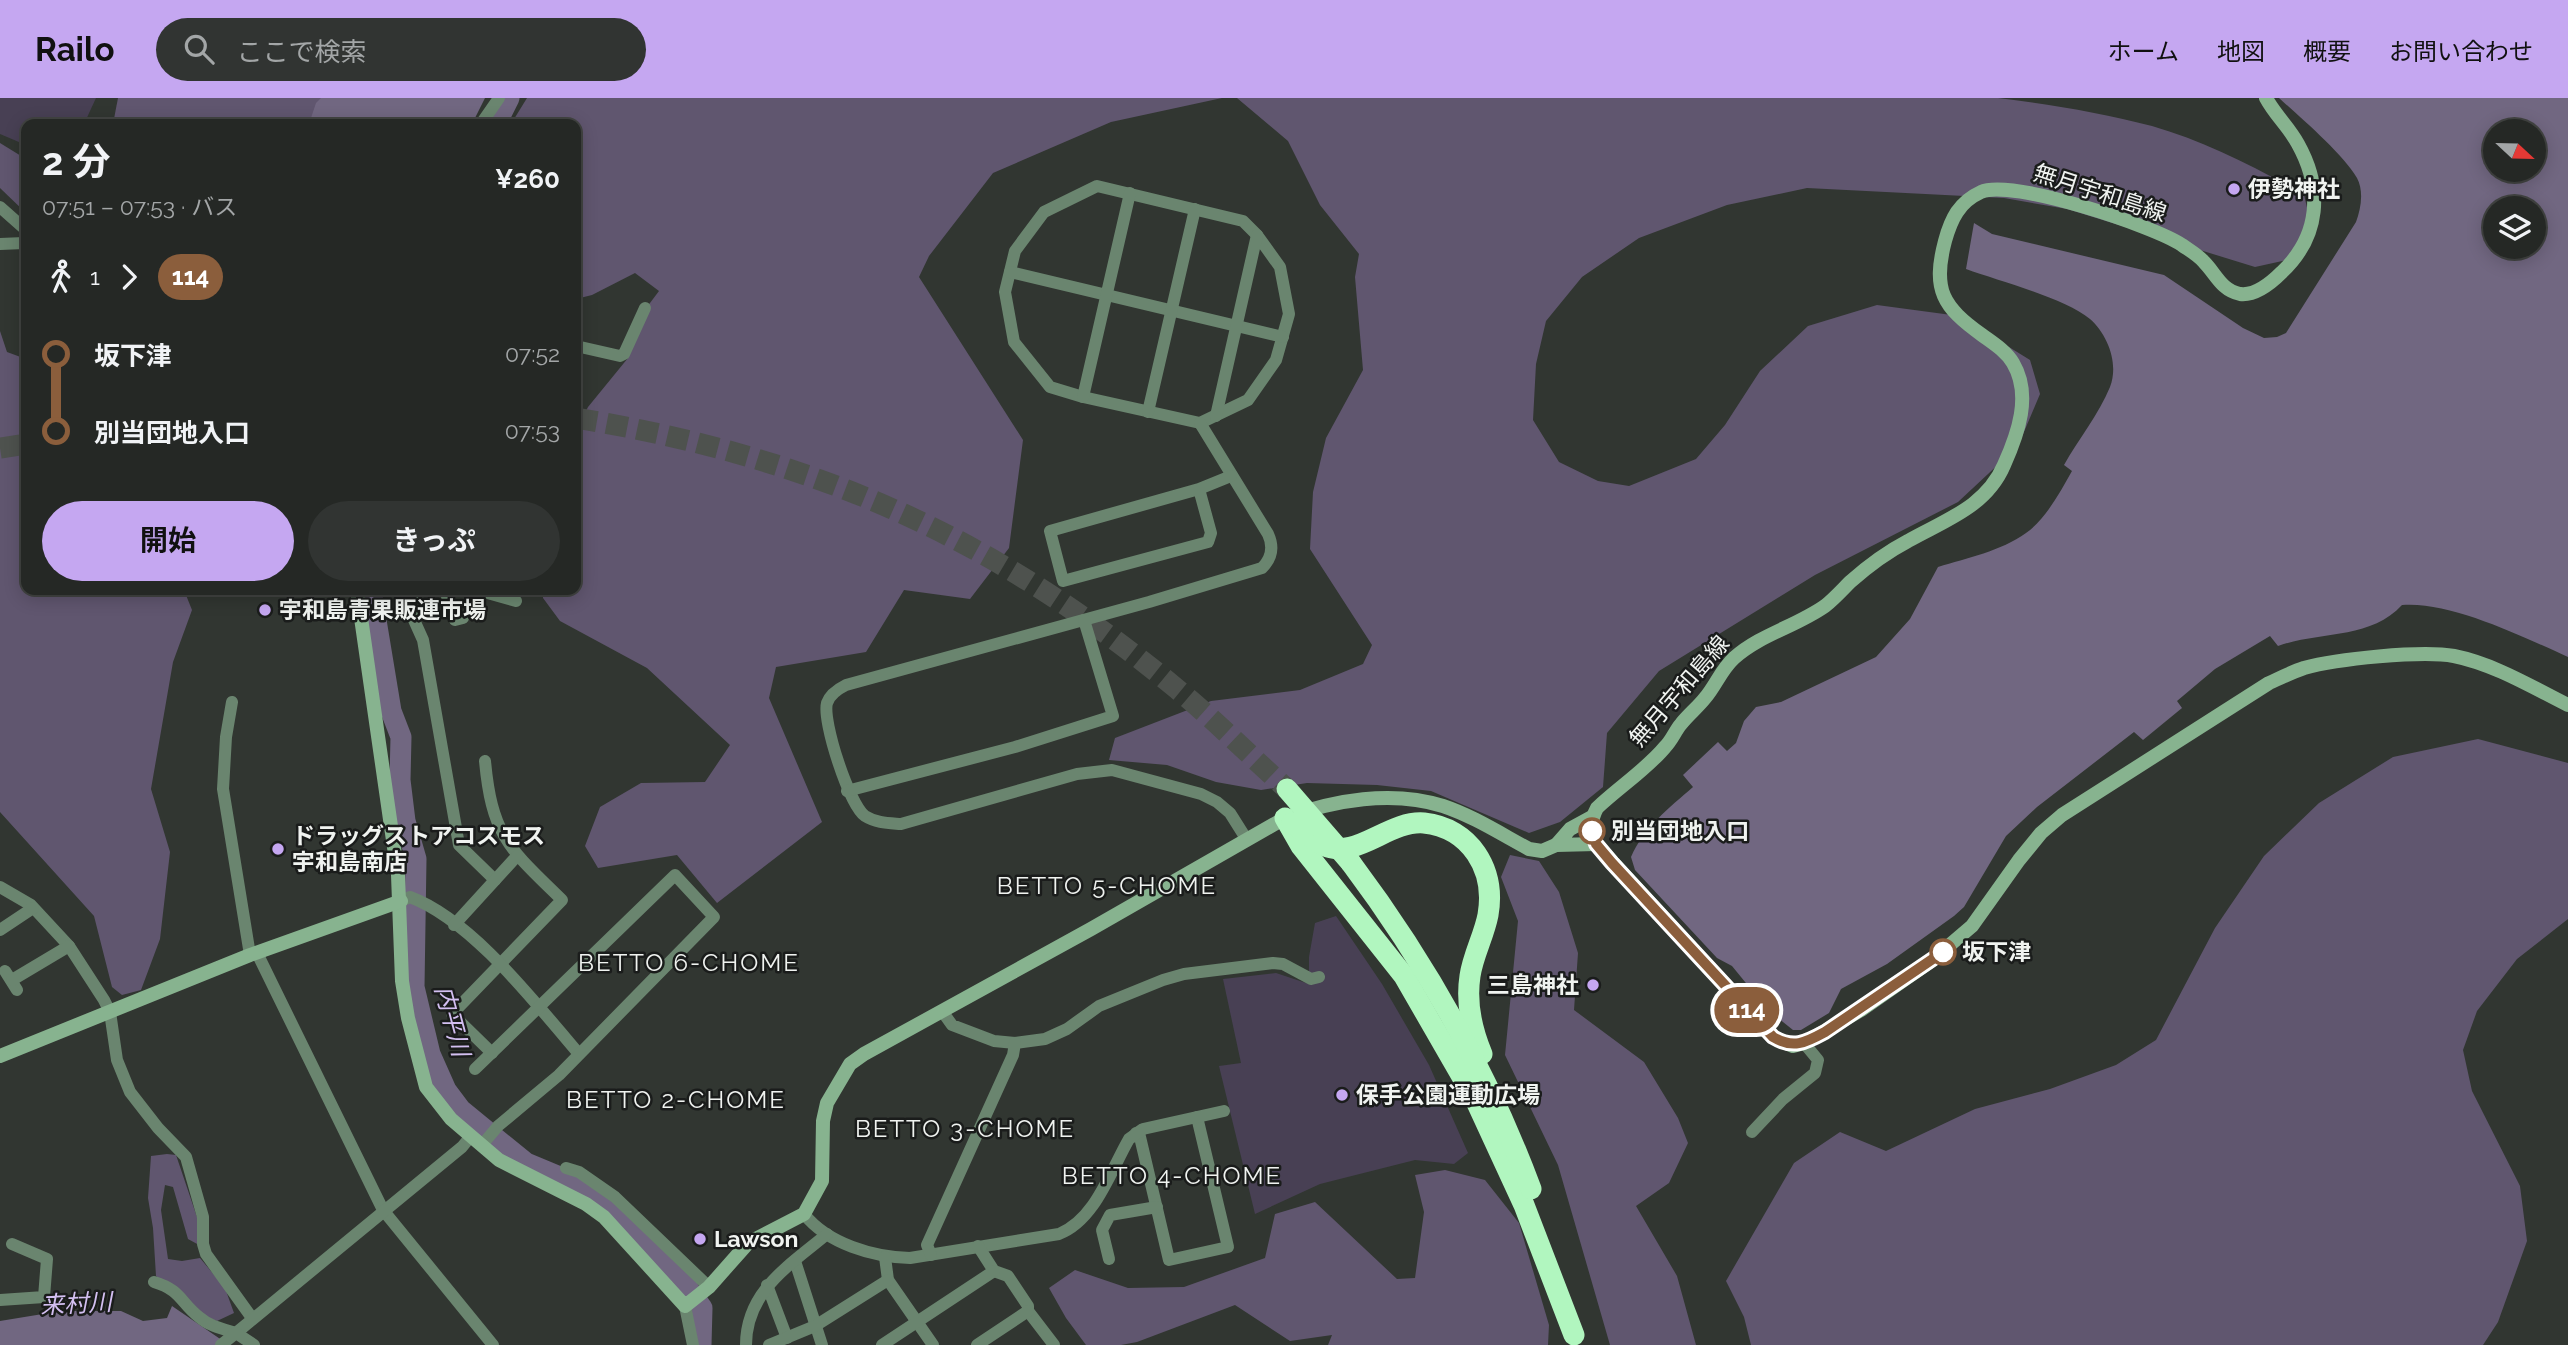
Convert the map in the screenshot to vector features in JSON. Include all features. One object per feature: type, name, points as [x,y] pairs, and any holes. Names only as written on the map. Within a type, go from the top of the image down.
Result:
[{"type":"highway","points":[[1287,789],[1351,863],[1397,926],[1438,992],[1505,1122]]},
{"type":"highway","points":[[1285,818],[1323,845],[1340,850],[1356,846],[1390,828],[1420,823],[1442,826],[1460,835],[1476,850],[1485,867],[1489,891],[1488,915],[1470,976],[1469,1006],[1478,1043],[1505,1122],[1550,1238],[1575,1340]]},
{"type":"highway","points":[[1285,818],[1301,846],[1404,976],[1476,1101],[1524,1205],[1575,1340]]},
{"type":"main road","name":"無月宇和島線","points":[[1556,845],[1570,829],[1592,817],[1597,808],[1665,747],[1679,725],[1707,696],[1718,675],[1732,660],[1758,639],[1826,605],[1882,556],[1972,506],[1994,485],[2013,443],[2023,408],[2021,386],[2013,364],[2000,348],[1952,312],[1943,298],[1939,284],[1939,266],[1951,222],[1958,208],[1983,190],[2010,189],[2049,195],[2177,242],[2203,260],[2222,286],[2231,290],[2241,294],[2261,289],[2284,271],[2304,244],[2315,221],[2312,178],[2298,144],[2266,98]]},
{"type":"main road","points":[[358,595],[405,899],[402,981],[418,1063],[426,1087],[439,1106],[521,1173],[586,1204],[604,1217],[688,1304],[707,1290],[748,1243],[804,1214],[822,1181],[823,1121],[827,1103],[850,1064],[1285,818],[1318,806],[1401,797],[1445,807],[1529,849],[1542,851],[1556,845],[1596,844]]},
{"type":"main road","points":[[1592,817],[1596,844],[1773,1037],[1793,1046],[1804,1043],[1861,1010],[1959,939],[1987,907],[2019,859],[2062,815],[2269,683],[2303,668],[2348,660],[2440,655],[2477,663],[2568,705]]},
{"type":"main road","points":[[0,1056],[253,954],[405,899]]},
{"type":"street","points":[[484,119],[499,98]]},
{"type":"street","points":[[1097,186],[1130,193],[1242,221],[1257,235],[1280,267],[1289,314],[1276,360],[1248,400],[1200,423],[1050,387],[1014,342],[1005,292],[1016,251],[1044,212],[1097,186]]},
{"type":"street","points":[[1083,397],[1130,193]]},
{"type":"street","points":[[0,207],[21,226]]},
{"type":"street","points":[[1148,412],[1195,209]]},
{"type":"street","points":[[1216,416],[1257,235]]},
{"type":"street","points":[[0,244],[21,243]]},
{"type":"street","points":[[1010,272],[1283,337]]},
{"type":"street","points":[[581,347],[620,356],[624,354],[645,308]]},
{"type":"street","points":[[1200,423],[1272,543],[1271,553],[1262,568],[846,685],[833,693],[826,712],[847,791],[853,803],[865,816],[881,823],[901,824],[1077,774],[1112,770],[1202,794],[1230,813],[1247,840]]},
{"type":"street","points":[[1199,489],[1211,533],[1208,542],[1063,581],[1050,531],[1199,489],[1231,476]]},
{"type":"street","points":[[404,595],[422,640],[459,845],[495,880]]},
{"type":"street","points":[[447,595],[455,620],[463,618]]},
{"type":"street","points":[[489,595],[516,601]]},
{"type":"street","points":[[847,791],[1015,747],[1113,716],[1084,620]]},
{"type":"street","points":[[232,702],[222,768],[223,789],[253,954],[383,1210],[493,1345]]},
{"type":"street","points":[[485,761],[488,795],[499,830],[517,856],[562,900],[452,1014],[492,1053]]},
{"type":"street","points":[[454,925],[517,856]]},
{"type":"street","points":[[227,1340],[462,1147],[480,1140],[498,1126],[579,1054],[714,917],[675,875],[475,1069]]},
{"type":"street","points":[[0,887],[33,908],[69,946],[110,1012],[117,1060],[123,1078],[130,1092],[158,1128],[187,1157],[203,1217],[203,1244],[206,1254],[252,1318]]},
{"type":"street","points":[[405,899],[425,903],[499,964],[579,1054]]},
{"type":"street","points":[[0,930],[33,908]]},
{"type":"street","points":[[11,981],[69,946]]},
{"type":"street","points":[[942,1011],[952,1025],[994,1041],[1015,1043],[1045,1039],[1067,1029],[1099,1006],[1184,974],[1273,962],[1283,964],[1311,979],[1319,977]]},
{"type":"street","points":[[931,1255],[927,1245],[1013,1055],[1015,1043]]},
{"type":"street","points":[[1752,1132],[1783,1099],[1815,1073],[1818,1060],[1804,1043]]},
{"type":"street","points":[[804,1214],[827,1234],[856,1248],[886,1257],[910,1258],[1059,1234],[1073,1229],[1085,1218],[1129,1139],[1136,1133],[1143,1129],[1224,1111]]},
{"type":"street","points":[[1136,1133],[1140,1137],[1169,1260],[1228,1247],[1197,1117]]},
{"type":"street","points":[[566,1168],[579,1172],[615,1197],[707,1290]]},
{"type":"street","points":[[1108,1259],[1102,1230],[1110,1215],[1157,1207]]},
{"type":"street","points":[[746,1345],[751,1314],[767,1285],[777,1273],[827,1234]]},
{"type":"street","points":[[0,1300],[44,1297],[47,1259],[12,1244]]},
{"type":"street","points":[[978,1247],[994,1271],[1009,1276],[1028,1306],[1028,1311],[1054,1345]]},
{"type":"street","points":[[886,1257],[888,1280],[933,1345]]},
{"type":"street","points":[[795,1261],[822,1345]]},
{"type":"street","points":[[882,1345],[994,1271]]},
{"type":"street","points":[[771,1345],[816,1326],[888,1280]]},
{"type":"street","points":[[154,1282],[171,1287],[198,1317],[212,1325],[227,1340],[254,1345]]},
{"type":"street","points":[[767,1285],[787,1338]]},
{"type":"street","points":[[688,1304],[693,1345]]},
{"type":"street","points":[[977,1345],[1028,1311]]},
{"type":"shaded area","points":[[0,98],[96,98],[86,119],[21,119],[21,143],[0,134]]},
{"type":"shaded area","points":[[118,98],[345,98],[318,119],[114,119]]},
{"type":"shaded area","points":[[321,98],[485,98],[474,119],[311,119],[316,103]]},
{"type":"shaded area","points":[[527,98],[1222,98],[1111,122],[993,173],[929,256],[919,277],[1023,440],[1009,548],[970,599],[904,590],[866,652],[776,667],[769,698],[822,822],[717,903],[677,855],[598,868],[585,846],[600,807],[641,783],[705,782],[730,745],[647,668],[560,621],[543,598],[543,595],[581,595],[581,421],[588,407],[628,358],[644,311],[659,291],[635,273],[581,298],[581,119],[514,119]]},
{"type":"shaded area","points":[[1237,98],[2017,100],[2152,126],[2230,156],[2304,195],[2314,236],[2296,258],[2255,267],[2067,209],[2004,198],[1807,188],[1727,205],[1639,238],[1582,277],[1546,321],[1536,364],[1533,420],[1559,462],[1598,481],[1629,486],[1696,459],[1725,425],[1760,371],[1808,326],[1877,305],[1959,316],[2030,360],[2040,394],[2018,446],[1958,502],[1815,575],[1659,671],[1607,733],[1603,787],[1560,822],[1529,833],[1431,791],[1377,785],[1307,783],[1261,790],[1216,782],[1167,765],[1109,760],[1115,738],[1211,701],[1300,690],[1363,664],[1372,645],[1310,549],[1313,492],[1326,438],[1363,370],[1355,277],[1359,254],[1320,205],[1288,141]]},
{"type":"shaded area","points":[[2279,98],[2568,98],[2568,657],[2464,614],[2421,605],[2402,605],[2375,624],[2343,633],[2278,646],[2270,636],[2215,669],[2177,701],[2182,708],[2143,740],[2134,732],[2037,807],[2006,836],[1964,907],[1887,964],[1841,989],[1829,1013],[1801,1030],[1793,1030],[1768,1010],[1732,966],[1717,958],[1635,870],[1631,857],[1643,836],[1658,819],[1693,787],[1683,775],[1718,742],[1727,751],[1736,743],[1744,721],[1756,707],[1781,702],[1876,657],[1910,619],[1938,567],[1995,549],[2026,533],[2046,513],[2072,471],[2064,465],[2110,387],[2113,369],[2107,341],[2090,319],[2079,311],[1966,269],[1974,223],[1992,234],[2164,275],[2243,328],[2264,338],[2277,337],[2286,333],[2356,222],[2361,200],[2359,183],[2332,147]]},
{"type":"shaded area","points":[[0,143],[21,156],[21,208],[0,188]]},
{"type":"shaded area","points":[[0,331],[7,352],[21,357],[21,595],[186,595],[192,610],[173,662],[151,789],[170,852],[160,939],[141,990],[122,995],[112,987],[94,916],[0,812]]},
{"type":"shaded area","points":[[2478,739],[2568,763],[2568,919],[2517,959],[2477,1011],[2463,1050],[2472,1091],[2520,1186],[2527,1241],[2498,1322],[2483,1345],[1751,1345],[1744,1317],[1726,1281],[1794,1163],[1840,1132],[1886,1151],[1975,1109],[2050,1089],[2116,1065],[2156,1040],[2215,928],[2264,856],[2319,803],[2393,757]]},
{"type":"shaded area","points":[[1510,855],[1539,861],[1559,892],[1578,953],[1574,1010],[1644,1062],[1678,1118],[1688,1143],[1669,1183],[1636,1206],[1677,1276],[1696,1345],[1610,1345],[1558,1165],[1505,1055],[1518,921],[1501,877]]},
{"type":"shaded area","points":[[1336,916],[1382,984],[1429,1065],[1468,1153],[1454,1164],[1415,1160],[1320,1184],[1255,1214],[1219,1066],[1241,1063],[1223,979],[1276,973],[1309,984],[1309,957],[1315,923]]},
{"type":"shaded area","points":[[176,1155],[198,1220],[199,1245],[188,1239],[173,1187],[165,1185],[161,1210],[168,1259],[182,1261],[200,1258],[225,1288],[234,1313],[217,1321],[203,1316],[156,1276],[148,1198],[151,1156]]},
{"type":"shaded area","points":[[1445,1170],[1485,1180],[1519,1223],[1549,1325],[1548,1345],[1328,1345],[1332,1335],[1290,1341],[1235,1305],[1137,1342],[1086,1345],[1049,1288],[1075,1270],[1128,1288],[1184,1287],[1265,1258],[1275,1214],[1315,1202],[1397,1279],[1415,1278],[1424,1212],[1415,1175]]},
{"type":"shaded area","points":[[172,1306],[229,1345],[0,1345],[0,1321],[61,1311],[121,1311],[143,1321],[167,1318]]},
{"type":"waterway","name":"内平川","points":[[498,119],[509,98]]},
{"type":"waterway","name":"内平川","points":[[372,595],[391,711],[401,737],[400,780],[405,821],[416,859],[414,987],[430,1054],[446,1090],[461,1110],[526,1163],[586,1188],[611,1206],[681,1279],[702,1308],[701,1345]]},
{"type":"tunnel","points":[[581,419],[743,455],[821,480],[896,510],[968,546],[1038,587],[1108,635],[1191,701],[1287,789]]},
{"type":"tunnel","points":[[0,448],[21,445]]},
{"type":"bus line","name":"114","points":[[1592,831],[1596,844],[1612,863],[1773,1037],[1783,1043],[1793,1046],[1825,1032],[1943,952]]},
{"type":"place","name":"伊勢神社","points":[[2234,189]]},
{"type":"place","name":"宇和島青果販連市場","points":[[265,610]]},
{"type":"place","name":"別当団地入口","points":[[1592,831]]},
{"type":"place","name":"ドラッグストアコスモス 宇和島南店","points":[[278,849]]},
{"type":"place","name":"坂下津","points":[[1943,952]]},
{"type":"place","name":"三島神社","points":[[1593,985]]},
{"type":"place","name":"保手公園運動広場","points":[[1342,1095]]},
{"type":"place","name":"Lawson","points":[[700,1239]]},
{"type":"district","name":"BETTO 5-CHOME","points":[[1107,886]]},
{"type":"district","name":"BETTO 6-CHOME","points":[[689,963]]},
{"type":"district","name":"BETTO 2-CHOME","points":[[676,1100]]},
{"type":"district","name":"BETTO 3-CHOME","points":[[965,1129]]},
{"type":"district","name":"BETTO 4-CHOME","points":[[1172,1176]]},
{"type":"water label","name":"来村川","points":[[76,1304]]}]
